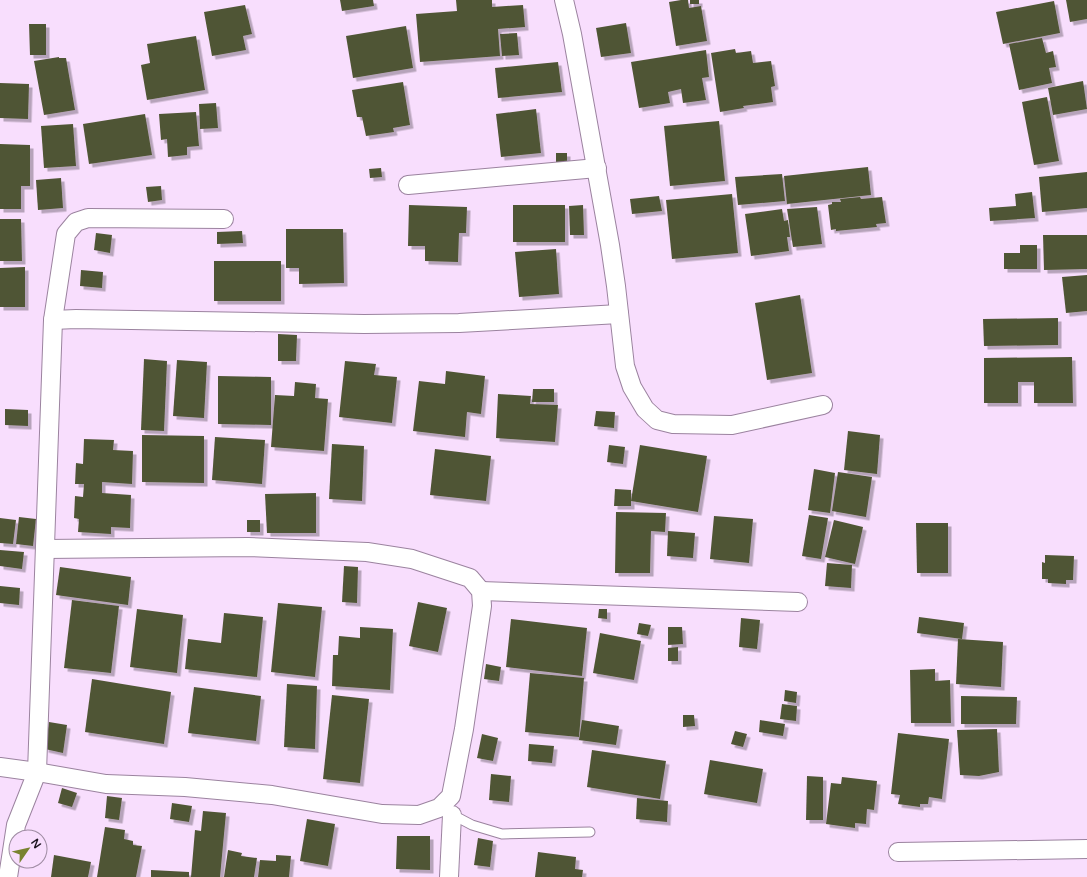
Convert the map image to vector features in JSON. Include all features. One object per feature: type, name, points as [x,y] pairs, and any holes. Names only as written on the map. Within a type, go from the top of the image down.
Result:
[{"type":"street","points":[[564,0],[597,168],[616,286],[625,366],[632,387],[645,409],[657,420],[673,424],[732,425],[823,405]]},
{"type":"street","points":[[408,185],[597,168]]},
{"type":"street","points":[[8,877],[16,825],[37,772],[53,320],[66,234],[76,222],[88,218],[224,219]]},
{"type":"street","points":[[53,320],[76,319],[364,324],[459,322],[619,314]]},
{"type":"street","points":[[45,549],[248,547],[367,552],[412,559],[470,578],[481,590],[482,606],[461,744],[451,796],[446,811],[449,877]]},
{"type":"street","points":[[481,590],[798,602]]},
{"type":"street","points":[[0,767],[106,784],[185,787],[272,795],[382,814],[419,814],[446,811]]},
{"type":"street","points":[[898,852],[1087,848]]},
{"type":"lane","points":[[446,811],[472,825],[502,834],[590,832]]},
{"type":"building","points":[[340,0],[373,0],[374,6],[342,11]]},
{"type":"building","points":[[456,0],[492,0],[492,7],[523,5],[525,27],[498,29],[500,56],[420,62],[416,14],[457,11]]},
{"type":"building","points":[[688,0],[689,8],[701,6],[707,41],[676,46],[669,2]]},
{"type":"building","points":[[690,0],[699,0],[699,4],[690,4]]},
{"type":"building","points":[[1066,0],[1087,0],[1087,19],[1070,22]]},
{"type":"building","points":[[1054,1],[1060,33],[1003,44],[996,12]]},
{"type":"building","points":[[245,5],[252,34],[243,36],[246,50],[212,56],[204,12]]},
{"type":"building","points":[[626,23],[631,53],[601,57],[596,28]]},
{"type":"building","points":[[29,24],[46,24],[46,55],[30,55]]},
{"type":"building","points":[[406,26],[413,68],[353,78],[346,36]]},
{"type":"building","points":[[517,33],[519,55],[502,56],[500,34]]},
{"type":"building","points":[[196,36],[205,90],[147,100],[141,65],[150,63],[147,44]]},
{"type":"building","points":[[1042,38],[1046,53],[1053,51],[1056,67],[1049,68],[1052,83],[1019,90],[1009,44]]},
{"type":"building","points":[[735,49],[736,53],[751,51],[753,63],[771,61],[775,86],[771,87],[773,102],[743,106],[744,108],[720,112],[711,53]]},
{"type":"building","points":[[706,50],[709,77],[702,78],[706,100],[683,103],[681,89],[668,92],[670,103],[639,108],[631,62]]},
{"type":"building","points":[[59,57],[66,58],[75,110],[44,115],[34,61]]},
{"type":"building","points":[[558,62],[562,92],[498,98],[495,68]]},
{"type":"building","points":[[1083,81],[1087,109],[1053,115],[1048,88]]},
{"type":"building","points":[[403,82],[410,125],[393,128],[394,132],[366,136],[362,117],[357,117],[352,90]]},
{"type":"building","points":[[0,83],[29,84],[28,119],[0,118]]},
{"type":"building","points":[[1047,97],[1059,161],[1034,165],[1022,102]]},
{"type":"building","points":[[216,103],[218,128],[200,129],[199,104]]},
{"type":"building","points":[[536,109],[541,153],[501,157],[496,114]]},
{"type":"building","points":[[196,112],[199,146],[187,147],[187,155],[168,157],[167,139],[161,140],[159,114]]},
{"type":"building","points":[[145,114],[152,155],[89,164],[83,124]]},
{"type":"building","points":[[719,121],[725,181],[670,186],[664,126]]},
{"type":"building","points":[[73,124],[76,166],[44,168],[41,126]]},
{"type":"building","points":[[0,144],[30,145],[30,186],[21,186],[21,209],[0,209]]},
{"type":"building","points":[[556,153],[567,153],[567,164],[556,165]]},
{"type":"building","points":[[868,167],[871,195],[787,204],[784,176]]},
{"type":"building","points":[[381,168],[382,177],[370,178],[369,169]]},
{"type":"building","points":[[1087,172],[1087,208],[1042,212],[1039,177]]},
{"type":"building","points":[[782,174],[785,201],[738,205],[735,177]]},
{"type":"building","points":[[61,178],[63,208],[38,210],[36,180]]},
{"type":"building","points":[[161,186],[162,200],[148,202],[146,187]]},
{"type":"building","points":[[1032,192],[1035,218],[990,221],[989,208],[1016,206],[1015,194]]},
{"type":"building","points":[[732,194],[738,253],[672,259],[666,200]]},
{"type":"building","points":[[659,196],[662,211],[632,214],[630,199]]},
{"type":"building","points":[[860,197],[861,199],[882,197],[886,223],[876,224],[877,227],[836,231],[836,229],[831,230],[828,205],[832,204],[832,202],[841,202],[840,199]]},
{"type":"building","points":[[409,205],[467,207],[466,233],[459,233],[458,262],[425,261],[425,246],[408,246]]},
{"type":"building","points":[[513,205],[565,205],[565,242],[513,242]]},
{"type":"building","points":[[583,205],[584,235],[570,235],[569,206]]},
{"type":"building","points":[[817,207],[822,244],[793,247],[787,209]]},
{"type":"building","points":[[782,209],[784,221],[788,220],[790,237],[787,237],[789,251],[751,256],[745,214]]},
{"type":"building","points":[[0,219],[21,219],[22,261],[0,261]]},
{"type":"building","points":[[286,229],[343,229],[344,283],[299,284],[299,268],[286,268]]},
{"type":"building","points":[[242,231],[243,243],[217,244],[217,232]]},
{"type":"building","points":[[96,233],[112,235],[110,253],[94,250]]},
{"type":"building","points":[[1043,235],[1087,235],[1087,269],[1044,270]]},
{"type":"building","points":[[1020,245],[1037,245],[1037,269],[1004,269],[1004,253],[1020,253]]},
{"type":"building","points":[[556,249],[559,294],[519,297],[515,252]]},
{"type":"building","points":[[214,261],[281,261],[281,301],[214,301]]},
{"type":"building","points":[[25,267],[25,307],[0,307],[0,268]]},
{"type":"building","points":[[81,270],[103,272],[102,288],[80,286]]},
{"type":"building","points":[[1087,275],[1087,311],[1066,313],[1062,277]]},
{"type":"building","points":[[800,295],[812,373],[767,380],[755,303]]},
{"type":"building","points":[[1058,318],[1058,345],[984,346],[983,319]]},
{"type":"building","points":[[278,334],[297,335],[296,361],[278,361]]},
{"type":"building","points":[[1072,357],[1073,403],[1034,403],[1034,382],[1018,382],[1018,403],[984,403],[984,358]]},
{"type":"building","points":[[144,359],[167,361],[164,431],[141,430]]},
{"type":"building","points":[[177,360],[207,362],[204,418],[173,416]]},
{"type":"building","points":[[345,361],[376,364],[374,375],[397,377],[392,423],[339,417]]},
{"type":"building","points":[[446,371],[485,376],[481,414],[467,412],[465,437],[413,431],[419,381],[445,384]]},
{"type":"building","points":[[218,376],[271,377],[271,425],[218,424]]},
{"type":"building","points":[[295,382],[316,384],[315,398],[328,399],[324,451],[271,447],[275,395],[294,396]]},
{"type":"building","points":[[533,389],[554,389],[554,402],[532,402]]},
{"type":"building","points":[[498,394],[531,396],[530,404],[558,405],[555,442],[496,438]]},
{"type":"building","points":[[5,409],[28,410],[28,426],[5,425]]},
{"type":"building","points":[[596,411],[615,412],[614,428],[594,426]]},
{"type":"building","points":[[848,431],[880,435],[877,474],[844,470]]},
{"type":"building","points":[[142,435],[204,436],[204,483],[142,482]]},
{"type":"building","points":[[215,437],[265,440],[262,484],[212,480]]},
{"type":"building","points":[[84,439],[114,440],[113,450],[133,451],[132,484],[102,482],[102,493],[131,495],[130,528],[111,527],[111,534],[78,532],[79,519],[74,518],[75,496],[83,497],[84,484],[75,484],[76,463],[83,464]]},
{"type":"building","points":[[332,444],[364,446],[362,501],[329,499]]},
{"type":"building","points":[[609,445],[625,447],[623,464],[607,462]]},
{"type":"building","points":[[640,445],[707,456],[698,512],[631,501]]},
{"type":"building","points":[[435,449],[491,456],[486,501],[430,495]]},
{"type":"building","points":[[814,469],[835,473],[830,513],[808,510]]},
{"type":"building","points":[[838,472],[872,477],[866,517],[832,511]]},
{"type":"building","points":[[615,489],[631,490],[631,506],[614,506]]},
{"type":"building","points":[[316,493],[316,533],[267,533],[265,494]]},
{"type":"building","points":[[616,512],[666,513],[665,532],[651,531],[650,573],[615,573]]},
{"type":"building","points":[[809,515],[828,518],[821,559],[802,556]]},
{"type":"building","points":[[714,516],[753,519],[749,563],[710,559]]},
{"type":"building","points":[[19,517],[36,519],[33,546],[16,544]]},
{"type":"building","points":[[0,518],[16,520],[13,544],[0,543]]},
{"type":"building","points":[[247,520],[260,520],[260,532],[247,532]]},
{"type":"building","points":[[834,520],[863,527],[855,564],[825,557]]},
{"type":"building","points":[[916,523],[948,523],[948,573],[917,573]]},
{"type":"building","points":[[668,531],[695,533],[693,558],[667,556]]},
{"type":"building","points":[[0,550],[24,552],[22,569],[0,566]]},
{"type":"building","points":[[1045,555],[1074,556],[1073,580],[1066,580],[1066,584],[1048,583],[1048,579],[1042,579],[1042,562],[1045,563]]},
{"type":"building","points":[[827,563],[852,565],[851,588],[825,586]]},
{"type":"building","points":[[344,566],[358,567],[357,603],[342,602]]},
{"type":"building","points":[[60,567],[131,577],[128,605],[56,595]]},
{"type":"building","points":[[0,586],[20,588],[19,605],[0,603]]},
{"type":"building","points":[[72,600],[119,606],[111,673],[64,668]]},
{"type":"building","points":[[418,602],[447,608],[438,652],[409,646]]},
{"type":"building","points":[[278,603],[322,607],[315,677],[271,672]]},
{"type":"building","points":[[137,609],[183,615],[177,673],[130,667]]},
{"type":"building","points":[[599,609],[607,609],[607,619],[598,618]]},
{"type":"building","points":[[224,613],[263,617],[257,677],[185,669],[188,639],[221,643]]},
{"type":"building","points":[[919,617],[964,623],[962,639],[917,633]]},
{"type":"building","points":[[741,618],[760,620],[757,649],[739,647]]},
{"type":"building","points":[[511,619],[587,628],[582,676],[506,667]]},
{"type":"building","points":[[639,623],[651,625],[648,636],[637,634]]},
{"type":"building","points":[[360,627],[393,629],[390,690],[332,686],[333,655],[338,655],[339,636],[360,638]]},
{"type":"building","points":[[668,627],[682,627],[683,644],[668,645]]},
{"type":"building","points":[[600,633],[641,641],[634,680],[593,673]]},
{"type":"building","points":[[958,639],[1003,642],[1001,687],[956,684]]},
{"type":"building","points":[[678,647],[678,661],[668,661],[668,648]]},
{"type":"building","points":[[486,664],[501,667],[499,681],[484,679]]},
{"type":"building","points":[[935,669],[935,681],[950,680],[951,723],[911,723],[910,670]]},
{"type":"building","points":[[530,673],[584,678],[579,737],[525,732]]},
{"type":"building","points":[[92,679],[171,692],[164,744],[85,732]]},
{"type":"building","points":[[287,684],[317,686],[315,749],[284,747]]},
{"type":"building","points":[[194,687],[261,696],[256,741],[188,733]]},
{"type":"building","points":[[785,690],[797,692],[796,703],[784,701]]},
{"type":"building","points":[[332,695],[369,699],[360,783],[323,779]]},
{"type":"building","points":[[961,696],[1017,697],[1016,724],[961,724]]},
{"type":"building","points":[[782,704],[797,706],[796,721],[780,719]]},
{"type":"building","points":[[683,715],[694,715],[695,726],[683,727]]},
{"type":"building","points":[[582,720],[619,726],[616,745],[579,740]]},
{"type":"building","points":[[760,720],[785,724],[783,736],[759,732]]},
{"type":"building","points":[[49,722],[67,725],[63,753],[45,749]]},
{"type":"building","points":[[997,729],[999,772],[979,776],[960,775],[957,730]]},
{"type":"building","points":[[735,731],[747,734],[743,747],[731,744]]},
{"type":"building","points":[[898,733],[949,739],[942,799],[929,797],[928,804],[920,804],[920,807],[898,804],[900,795],[891,794]]},
{"type":"building","points":[[482,734],[498,738],[493,761],[477,758]]},
{"type":"building","points":[[529,744],[554,746],[552,763],[528,761]]},
{"type":"building","points":[[592,750],[666,761],[660,799],[587,787]]},
{"type":"building","points":[[710,760],[763,769],[757,803],[704,794]]},
{"type":"building","points":[[491,774],[511,776],[509,802],[489,800]]},
{"type":"building","points":[[807,776],[823,777],[823,820],[806,820]]},
{"type":"building","points":[[842,777],[877,781],[874,810],[867,809],[866,824],[855,823],[855,828],[826,824],[831,783],[841,784]]},
{"type":"building","points":[[62,788],[77,793],[72,807],[58,803]]},
{"type":"building","points":[[107,796],[122,798],[119,820],[105,818]]},
{"type":"building","points":[[637,798],[668,801],[667,822],[636,819]]},
{"type":"building","points":[[172,803],[192,806],[189,822],[170,819]]},
{"type":"building","points":[[203,811],[226,813],[220,877],[191,877],[195,830],[201,831]]},
{"type":"building","points":[[307,819],[335,824],[328,866],[300,861]]},
{"type":"building","points":[[105,827],[125,830],[124,839],[133,841],[133,845],[142,846],[136,877],[97,877]]},
{"type":"building","points":[[397,836],[430,836],[430,870],[396,869]]},
{"type":"building","points":[[478,838],[493,841],[490,867],[474,865]]},
{"type":"building","points":[[228,850],[242,853],[241,856],[257,858],[254,877],[224,877]]},
{"type":"building","points":[[538,852],[576,857],[575,869],[583,870],[582,877],[535,877]]},
{"type":"building","points":[[54,855],[91,862],[88,877],[51,877]]},
{"type":"building","points":[[276,855],[291,856],[289,877],[258,877],[260,860],[276,861]]},
{"type":"building","points":[[151,870],[189,872],[189,877],[151,877]]}]
